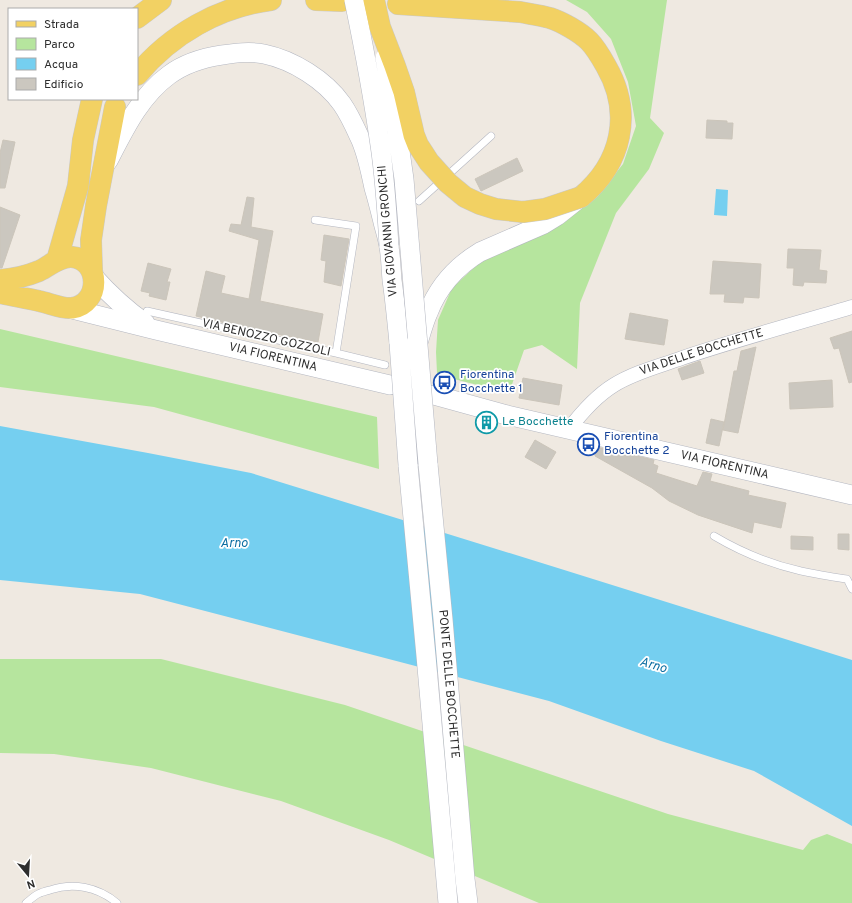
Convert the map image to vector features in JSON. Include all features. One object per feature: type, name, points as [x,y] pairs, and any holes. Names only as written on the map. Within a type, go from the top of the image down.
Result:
[{"type":"main road","points":[[138,17],[161,0]]},
{"type":"main road","points":[[138,74],[172,41],[197,24],[223,12],[271,0]]},
{"type":"main road","points":[[316,0],[348,1]]},
{"type":"main road","name":"VIA GIOVANNI GRONCHI","points":[[374,0],[394,108],[404,179],[428,464]]},
{"type":"main road","name":"VIA GIOVANNI GRONCHI","points":[[348,1],[371,85],[380,147],[399,343],[408,465]]},
{"type":"main road","points":[[398,4],[520,12],[533,14],[556,21],[588,40],[596,49],[613,78],[617,88],[620,108],[621,128],[616,146],[606,170],[598,181],[558,216],[544,224],[480,252],[457,269],[445,283],[432,303],[418,343]]},
{"type":"main road","points":[[380,28],[396,66],[418,145],[433,166],[454,189],[465,197],[480,204],[496,209],[523,212],[546,209],[581,197]]},
{"type":"main road","points":[[104,169],[141,103],[163,80],[186,64],[196,60],[237,53],[264,54],[285,60],[308,73],[336,97],[348,113],[365,150],[389,246]]},
{"type":"main road","points":[[78,186],[83,140],[92,100]]},
{"type":"main road","points":[[64,307],[72,308],[81,305],[88,300],[92,292],[94,284],[92,273],[91,240],[118,103]]},
{"type":"main road","points":[[54,263],[78,186],[98,139],[118,103]]},
{"type":"main road","name":"VIA FIORENTINA","points":[[0,280],[25,276],[38,272],[65,258],[77,258],[84,262],[106,290],[128,311],[156,330]]},
{"type":"main road","name":"VIA FIORENTINA","points":[[54,263],[45,274],[44,286],[47,296],[64,307]]},
{"type":"main road","name":"VIA FIORENTINA","points":[[0,293],[38,300],[156,330],[390,385]]},
{"type":"main road","name":"VIA FIORENTINA","points":[[434,395],[503,414],[852,496]]},
{"type":"main road","name":"PONTE DELLE BOCCHETTE","points":[[428,464],[468,903]]},
{"type":"main road","name":"PONTE DELLE BOCCHETTE","points":[[408,465],[448,903]]},
{"type":"street","name":"VIA DELLE BOCCHETTE","points":[[569,429],[593,401],[607,389],[646,370],[697,353],[852,307]]},
{"type":"lane","points":[[449,174],[491,136]]},
{"type":"lane","points":[[418,201],[439,183]]},
{"type":"lane","points":[[315,220],[356,226],[336,353]]},
{"type":"lane","name":"VIA BENOZZO GOZZOLI","points":[[147,311],[385,365]]},
{"type":"lane","points":[[714,536],[739,550],[772,562],[800,571],[847,579],[852,589]]},
{"type":"lane","points":[[26,903],[39,894],[58,887],[79,886],[94,890],[111,898],[117,903]]},
{"type":"green space","points":[[566,0],[667,0],[650,118],[664,133],[649,169],[616,213],[580,303],[577,369],[542,345],[524,350],[509,393],[450,378],[437,373],[436,352],[438,320],[452,288],[479,263],[570,217],[597,197],[623,164],[636,126],[628,82],[611,39],[587,12]]},
{"type":"green space","points":[[0,329],[377,417],[379,469],[154,407],[0,387]]},
{"type":"green space","points":[[0,659],[161,659],[345,705],[668,814],[803,850],[811,840],[827,834],[852,844],[852,903],[539,903],[389,840],[281,801],[151,768],[54,754],[0,753]]},
{"type":"water","points":[[716,189],[728,190],[727,216],[714,215]]},
{"type":"water","name":"Arno","points":[[0,426],[251,473],[852,660],[852,826],[754,771],[661,741],[549,701],[140,594],[0,580]]},
{"type":"building","points":[[707,120],[727,121],[727,123],[733,123],[732,139],[706,138]]},
{"type":"building","points":[[3,140],[15,142],[5,188],[0,188],[0,153]]},
{"type":"building","points":[[517,158],[523,171],[481,191],[475,179]]},
{"type":"building","points":[[247,197],[254,198],[251,227],[273,231],[260,301],[323,314],[318,342],[250,329],[196,316],[206,271],[225,276],[221,293],[249,299],[259,240],[229,231],[231,224],[241,225]]},
{"type":"building","points":[[0,207],[20,215],[2,268],[0,268]]},
{"type":"building","points":[[324,235],[349,239],[341,286],[324,282],[326,261],[321,260]]},
{"type":"building","points":[[788,249],[821,250],[819,270],[827,271],[826,283],[804,282],[803,286],[793,285],[794,268],[787,268]]},
{"type":"building","points":[[713,261],[761,264],[759,298],[744,297],[743,303],[724,302],[725,294],[710,294]]},
{"type":"building","points":[[148,263],[171,269],[167,282],[170,282],[166,300],[149,296],[150,293],[141,291]]},
{"type":"building","points":[[630,313],[668,320],[664,345],[625,339]]},
{"type":"building","points":[[852,331],[852,382],[849,383],[839,348],[834,349],[830,338]]},
{"type":"building","points":[[756,347],[738,433],[723,430],[734,371],[737,371],[741,351]]},
{"type":"building","points":[[700,361],[704,373],[682,380],[678,369]]},
{"type":"building","points":[[523,378],[562,385],[559,405],[519,398]]},
{"type":"building","points":[[832,380],[833,407],[790,409],[789,383]]},
{"type":"building","points":[[711,419],[724,422],[719,446],[706,443]]},
{"type":"building","points":[[535,440],[556,452],[546,469],[525,457]]},
{"type":"building","points":[[597,447],[654,460],[653,464],[658,466],[656,473],[697,486],[703,472],[712,474],[710,481],[749,491],[748,495],[786,503],[781,528],[754,522],[752,533],[698,515],[669,501],[652,488],[595,456]]},
{"type":"building","points":[[838,534],[849,534],[849,550],[838,549]]},
{"type":"building","points":[[791,536],[813,537],[813,550],[791,549]]},
{"type":"place","name":"Fiorentina Bocchette 1","points":[[444,382]]},
{"type":"place","name":"Le Bocchette","points":[[487,422]]},
{"type":"place","name":"Fiorentina Bocchette 2","points":[[588,444]]}]
